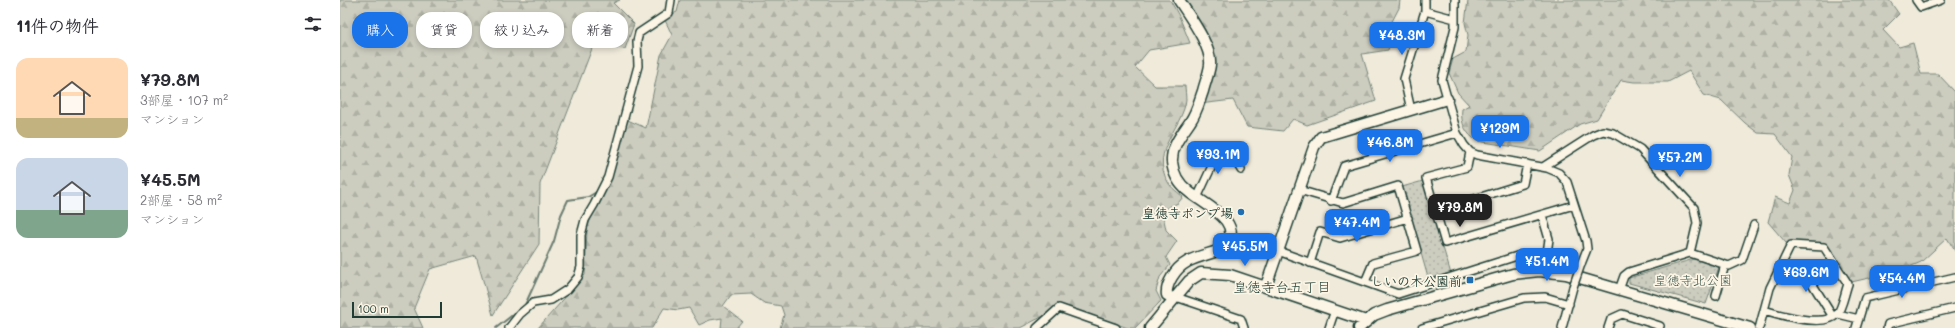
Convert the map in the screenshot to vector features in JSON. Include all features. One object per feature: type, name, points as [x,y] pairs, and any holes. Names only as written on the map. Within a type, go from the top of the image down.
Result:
[{"type":"street","points":[[510,328],[520,314],[533,303],[551,300],[568,290],[578,277],[581,259],[580,235],[585,220],[608,176],[638,66],[638,37],[640,33],[669,13],[671,0]]},
{"type":"street","points":[[1179,0],[1208,50],[1210,65],[1196,112],[1174,146],[1172,156],[1174,170],[1178,179],[1186,190],[1226,220],[1231,228],[1231,236],[1225,248],[1193,258],[1183,263],[1170,280],[1166,293],[1167,295],[1175,298],[1241,319],[1244,328]]},
{"type":"street","points":[[1411,110],[1404,79],[1425,11],[1425,0]]},
{"type":"street","points":[[1455,0],[1455,29],[1442,80],[1457,133],[1470,152],[1477,155],[1554,170],[1565,179],[1574,204],[1587,245],[1562,328]]},
{"type":"street","points":[[1916,0],[1921,7],[1941,0]]},
{"type":"street","points":[[1425,11],[1455,19]]},
{"type":"street","points":[[1266,286],[1314,147],[1321,137],[1447,99]]},
{"type":"street","points":[[1543,167],[1596,133],[1606,131],[1640,149],[1694,208],[1697,223],[1690,253]]},
{"type":"street","points":[[1331,200],[1344,166],[1457,133]]},
{"type":"street","points":[[1197,198],[1219,151],[1233,156],[1241,170]]},
{"type":"street","points":[[1470,152],[1467,166],[1426,178],[1445,243],[1542,215],[1574,204]]},
{"type":"street","points":[[1435,211],[1523,184],[1527,164]]},
{"type":"street","points":[[1299,190],[1343,203],[1398,186],[1418,251],[1373,263],[1365,282]]},
{"type":"street","points":[[1278,251],[1398,294],[1517,256],[1547,253],[1549,239],[1542,215]]},
{"type":"street","points":[[1310,262],[1320,232],[1340,238],[1408,218]]},
{"type":"street","points":[[1619,290],[1624,276],[1628,272],[1690,253],[1729,266],[1742,260],[1754,225]]},
{"type":"street","points":[[1759,328],[1776,275],[1790,245],[1824,247],[1848,284],[1835,316]]},
{"type":"street","points":[[1716,296],[1726,265]]},
{"type":"street","points":[[1152,328],[1189,281],[1201,273],[1230,275],[1266,286],[1335,310],[1362,324],[1387,310],[1494,278],[1528,271],[1566,274],[1726,325],[1750,328]]},
{"type":"street","points":[[1776,275],[1808,277],[1835,316]]},
{"type":"street","points":[[1856,328],[1865,298],[1955,277]]},
{"type":"street","points":[[1422,328],[1524,298],[1545,297],[1569,304]]},
{"type":"street","points":[[1037,328],[1060,308],[1116,328]]},
{"type":"street","points":[[1887,328],[1888,324],[1955,308]]},
{"type":"street","points":[[1329,328],[1335,310]]},
{"type":"street","points":[[1764,310],[1804,320],[1830,319],[1835,316],[1859,319]]},
{"type":"street","points":[[1608,328],[1610,319],[1622,314],[1642,324],[1660,326],[1659,328]]},
{"type":"street","points":[[1817,328],[1820,320]]},
{"type":"green space","points":[[340,0],[620,0],[613,3],[622,12],[572,12],[572,48],[592,48],[540,184],[539,244],[493,315],[476,256],[430,269],[414,308],[423,328],[340,328]]},
{"type":"green space","points":[[680,0],[1170,0],[1179,16],[1190,43],[1149,50],[1135,67],[1155,86],[1185,86],[1186,99],[1184,109],[1169,139],[1163,160],[1163,171],[1169,184],[1183,197],[1178,203],[1162,210],[1166,230],[1177,241],[1166,257],[1170,265],[1160,277],[1156,291],[1161,301],[1135,328],[1128,328],[1070,308],[1055,310],[1020,328],[780,328],[784,315],[781,306],[764,303],[751,294],[731,295],[723,306],[742,321],[736,328],[721,328],[722,318],[710,320],[699,325],[689,308],[678,310],[664,308],[652,328],[538,328],[585,275],[587,230],[623,118],[646,128],[661,55],[672,35],[664,18],[677,12]]},
{"type":"green space","points":[[1183,0],[1400,0],[1399,8],[1388,29],[1393,32],[1388,50],[1362,54],[1376,101],[1307,125],[1293,119],[1283,131],[1247,127],[1233,100],[1199,104],[1215,62],[1210,42]]},
{"type":"green space","points":[[1468,0],[1889,0],[1899,14],[1883,30],[1899,47],[1913,43],[1921,74],[1938,74],[1955,92],[1955,251],[1947,238],[1921,262],[1900,271],[1847,283],[1823,243],[1786,243],[1768,222],[1775,197],[1790,203],[1795,190],[1789,175],[1792,157],[1775,134],[1758,133],[1721,100],[1704,95],[1689,71],[1668,82],[1634,82],[1621,80],[1597,119],[1580,124],[1540,151],[1477,141],[1467,131],[1462,119],[1462,109],[1469,105],[1458,93],[1449,73],[1453,59],[1466,52],[1468,35],[1465,23]]},
{"type":"green space","points":[[628,18],[634,24],[628,41]]},
{"type":"green space","points":[[1423,181],[1451,274],[1429,281],[1402,187]]},
{"type":"green space","name":"皇徳寺北公園","points":[[1694,259],[1719,267],[1706,304],[1629,283],[1629,278]]},
{"type":"waterway","points":[[639,29],[652,20]]},
{"type":"waterway","points":[[496,328],[525,305],[554,241],[561,215],[568,200],[588,197],[598,191]]},
{"type":"place","name":"皇徳寺ポンプ場","points":[[1241,212]]},
{"type":"place","name":"しいの木公園前","points":[[1470,280]]},
{"type":"district","name":"皇徳寺台五丁目","points":[[1282,286]]}]
